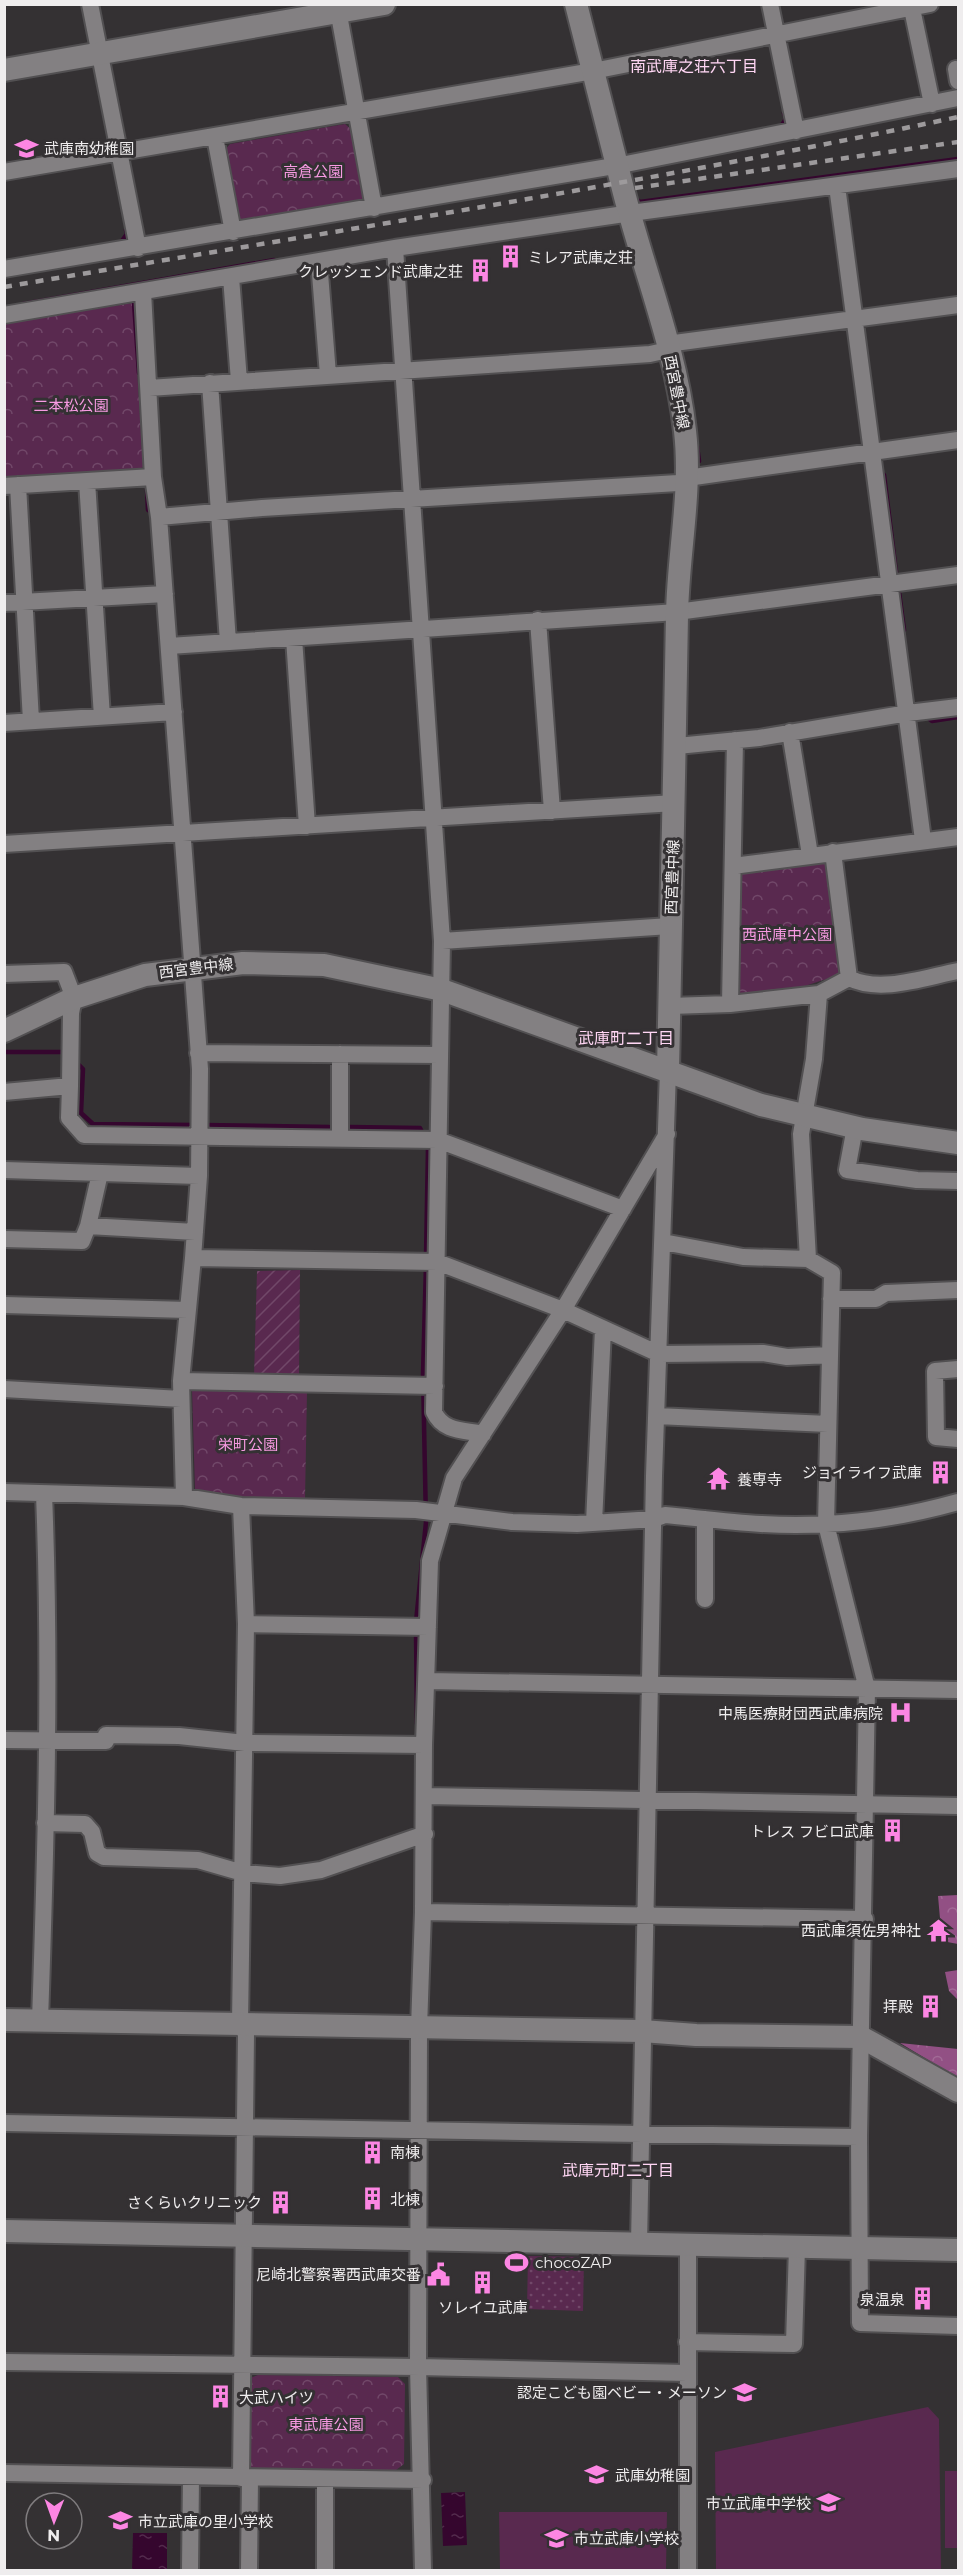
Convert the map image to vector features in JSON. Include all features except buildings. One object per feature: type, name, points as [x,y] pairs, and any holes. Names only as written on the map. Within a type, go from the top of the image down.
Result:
[{"type":"street","points":[[90,4],[138,248]]},
{"type":"street","points":[[4,70],[338,8],[384,4]]},
{"type":"street","name":"西宮豊中線","points":[[4,1031],[74,998],[145,975],[243,963],[314,964],[338,967],[442,990],[668,1071],[677,612],[687,478],[685,427],[668,347],[616,165],[576,4]]},
{"type":"street","points":[[770,4],[796,131]]},
{"type":"street","points":[[4,172],[593,71],[930,4]]},
{"type":"street","points":[[911,6],[932,104]]},
{"type":"street","points":[[338,8],[374,208]]},
{"type":"street","points":[[4,269],[233,232],[616,165],[958,98]]},
{"type":"street","points":[[215,136],[233,232]]},
{"type":"street","points":[[4,315],[394,248],[958,169]]},
{"type":"street","points":[[837,186],[923,840]]},
{"type":"street","points":[[394,248],[442,941],[438,1140],[430,1262],[428,1386],[434,1412],[439,1422],[446,1427],[483,1434]]},
{"type":"street","points":[[319,261],[328,375]]},
{"type":"street","points":[[231,277],[239,381]]},
{"type":"street","points":[[143,292],[153,477],[159,517],[184,834],[201,1138],[194,1258],[181,1382],[184,1497]]},
{"type":"street","points":[[149,388],[650,354],[668,347],[958,305]]},
{"type":"street","points":[[210,383],[228,642]]},
{"type":"street","points":[[159,517],[671,483],[687,478],[958,440]]},
{"type":"street","points":[[31,721],[25,602],[11,486],[153,477]]},
{"type":"street","points":[[87,481],[102,717]]},
{"type":"street","points":[[169,646],[677,612],[958,574]]},
{"type":"street","points":[[4,603],[165,594]]},
{"type":"street","points":[[538,620],[552,811]]},
{"type":"street","points":[[294,638],[307,826]]},
{"type":"street","points":[[676,746],[735,740],[958,707]]},
{"type":"street","points":[[4,723],[174,712]]},
{"type":"street","points":[[790,732],[810,855]]},
{"type":"street","points":[[730,1004],[735,740]]},
{"type":"street","points":[[4,844],[675,803]]},
{"type":"street","points":[[734,866],[958,837]]},
{"type":"street","points":[[833,852],[849,978]]},
{"type":"street","points":[[442,941],[670,926]]},
{"type":"street","points":[[849,978],[861,984],[894,983],[958,971]]},
{"type":"street","points":[[4,974],[64,972],[74,998],[71,1013],[69,1118],[84,1135],[438,1140],[623,1209]]},
{"type":"street","points":[[670,1006],[730,1004],[819,993],[849,978]]},
{"type":"street","points":[[808,1259],[801,1134],[814,1059],[819,993]]},
{"type":"street","points":[[198,1053],[440,1055]]},
{"type":"street","points":[[340,1054],[340,1139]]},
{"type":"street","points":[[639,2244],[647,1801],[668,1071],[761,1105],[855,1127],[958,1143]]},
{"type":"street","points":[[4,1092],[70,1086]]},
{"type":"street","points":[[855,1127],[847,1170],[917,1180],[958,1181]]},
{"type":"street","points":[[423,2571],[423,2480],[419,2466],[418,2367],[418,2028],[423,1912],[424,1745],[430,1561],[442,1513],[454,1478],[563,1310],[667,1134]]},
{"type":"street","points":[[4,1170],[199,1176]]},
{"type":"street","points":[[4,1239],[82,1241],[88,1226],[100,1173]]},
{"type":"street","points":[[88,1226],[195,1232]]},
{"type":"street","points":[[663,1242],[743,1257],[808,1259],[832,1273],[826,1524],[867,1689],[865,1919],[859,2137],[860,2323],[958,2326]]},
{"type":"street","points":[[194,1258],[430,1262],[563,1310],[659,1354],[763,1353],[787,1357],[830,1355]]},
{"type":"street","points":[[831,1299],[876,1299],[886,1293],[958,1290]]},
{"type":"street","points":[[4,1305],[188,1310]]},
{"type":"street","points":[[594,1523],[603,1329]]},
{"type":"street","points":[[958,1369],[935,1371],[935,1382],[936,1437],[958,1439]]},
{"type":"street","points":[[181,1382],[428,1386]]},
{"type":"street","points":[[4,1389],[181,1399]]},
{"type":"street","points":[[657,1416],[828,1424]]},
{"type":"street","points":[[4,1492],[184,1497],[241,1506],[416,1510],[512,1521],[594,1523],[654,1520],[664,1515],[766,1524],[826,1524],[920,1513],[958,1502]]},
{"type":"street","points":[[40,2021],[48,1599],[44,1494]]},
{"type":"street","points":[[241,1506],[246,1624],[240,2023],[246,2034],[240,2364],[249,2571]]},
{"type":"street","points":[[705,1519],[705,1599]]},
{"type":"street","points":[[246,1624],[428,1627]]},
{"type":"street","points":[[427,1681],[958,1690]]},
{"type":"street","points":[[4,1740],[106,1741],[106,1735],[179,1736],[245,1743],[424,1745]]},
{"type":"street","points":[[425,1796],[958,1806]]},
{"type":"street","points":[[45,1822],[84,1824],[92,1832],[97,1853],[104,1857],[198,1860],[243,1873],[280,1876],[321,1870],[425,1834]]},
{"type":"street","points":[[423,1912],[865,1919]]},
{"type":"street","points":[[4,2020],[861,2037],[958,2091]]},
{"type":"street","points":[[4,2123],[244,2125],[640,2136],[859,2137]]},
{"type":"street","points":[[4,2231],[958,2250]]},
{"type":"street","points":[[688,2245],[688,2571]]},
{"type":"street","points":[[687,2342],[794,2344],[796,2247]]},
{"type":"street","points":[[4,2362],[240,2364],[687,2373]]},
{"type":"street","points":[[4,2474],[423,2480]]},
{"type":"street","points":[[190,2571],[191,2477]]},
{"type":"street","points":[[324,2479],[325,2571]]},
{"type":"green space","name":"高倉公園","points":[[345,124],[353,131],[365,197],[361,204],[240,224],[224,151],[230,144]]},
{"type":"green space","name":"二本松公園","points":[[133,303],[143,467],[138,470],[5,479],[5,323]]},
{"type":"green space","name":"西武庫中公園","points":[[824,860],[828,863],[845,972],[838,979],[823,980],[793,990],[739,995],[734,992],[740,871]]},
{"type":"green space","points":[[300,1270],[299,1379],[254,1377],[257,1271]]},
{"type":"green space","name":"栄町公園","points":[[192,1389],[307,1391],[305,1499],[244,1497],[195,1490]]},
{"type":"green space","points":[[958,1895],[958,1944],[942,1941],[938,1896]]},
{"type":"green space","points":[[958,1970],[958,2000],[949,1991],[945,1972]]},
{"type":"green space","points":[[900,2043],[958,2049],[958,2078]]},
{"type":"green space","points":[[528,2256],[584,2257],[583,2311],[527,2309]]},
{"type":"green space","name":"東武庫公園","points":[[258,2375],[398,2377],[405,2384],[404,2464],[392,2473],[251,2473],[247,2467],[248,2379]]},
{"type":"green space","name":"市立武庫中学校","points":[[928,2407],[939,2419],[941,2570],[716,2570],[715,2452]]},
{"type":"green space","points":[[945,2471],[958,2471],[958,2548],[945,2548]]},
{"type":"green space","points":[[499,2512],[667,2512],[666,2570],[500,2570]]},
{"type":"water","points":[[465,2492],[467,2545],[443,2546],[441,2493]]},
{"type":"water","points":[[133,2533],[167,2533],[167,2570],[132,2570]]},
{"type":"waterway","points":[[776,127],[781,126],[786,119],[784,113]]},
{"type":"waterway","points":[[636,199],[640,202],[958,159]]},
{"type":"waterway","points":[[117,243],[121,242],[127,234],[126,230]]},
{"type":"waterway","points":[[23,304],[274,260]]},
{"type":"waterway","points":[[134,303],[139,373]]},
{"type":"waterway","points":[[697,446],[699,461]]},
{"type":"waterway","points":[[878,470],[884,475],[896,572]]},
{"type":"waterway","points":[[147,489],[148,510],[151,512]]},
{"type":"waterway","points":[[899,592],[904,630]]},
{"type":"waterway","points":[[928,718],[932,721],[958,717]]},
{"type":"waterway","points":[[4,1052],[66,1052]]},
{"type":"waterway","points":[[76,1062],[83,1069],[81,1113],[93,1124],[195,1125]]},
{"type":"waterway","points":[[203,1125],[329,1127]]},
{"type":"waterway","points":[[350,1127],[420,1128],[422,1132]]},
{"type":"waterway","points":[[426,1257],[428,1148]]},
{"type":"waterway","points":[[416,1622],[426,1522],[423,1374],[426,1265]]},
{"type":"waterway","points":[[416,1631],[417,1724]]},
{"type":"railway","points":[[4,287],[601,186],[958,117]]},
{"type":"railway","points":[[635,188],[958,142]]},
{"type":"place","name":"武庫南幼稚園","points":[[26,148]]},
{"type":"place","name":"ミレア武庫之荘","points":[[510,257]]},
{"type":"place","name":"クレッシェンド武庫之荘","points":[[481,271]]},
{"type":"place","name":"ジョイライフ武庫","points":[[940,1472]]},
{"type":"place","name":"養専寺","points":[[719,1479]]},
{"type":"place","name":"中馬医療財団西武庫病院","points":[[901,1713]]},
{"type":"place","name":"トレス フビロ武庫","points":[[892,1831]]},
{"type":"place","name":"西武庫須佐男神社","points":[[939,1930]]},
{"type":"place","name":"拝殿","points":[[931,2006]]},
{"type":"place","name":"南棟","points":[[372,2152]]},
{"type":"place","name":"北棟","points":[[372,2199]]},
{"type":"place","name":"さくらいクリニック","points":[[280,2202]]},
{"type":"place","name":"chocoZAP","points":[[517,2262]]},
{"type":"place","name":"尼崎北警察署西武庫交番","points":[[439,2274]]},
{"type":"place","name":"ソレイユ武庫","points":[[483,2283]]},
{"type":"place","name":"泉温泉","points":[[923,2299]]},
{"type":"place","name":"認定こども園ベビー・メーソン","points":[[745,2392]]},
{"type":"place","name":"大武ハイツ","points":[[221,2397]]},
{"type":"place","name":"武庫幼稚園","points":[[597,2475]]},
{"type":"place","name":"市立武庫中学校","points":[[829,2503]]},
{"type":"place","name":"市立武庫の里小学校","points":[[120,2521]]},
{"type":"place","name":"市立武庫小学校","points":[[556,2538]]},
{"type":"district","name":"南武庫之荘六丁目","points":[[694,66]]},
{"type":"district","name":"武庫町二丁目","points":[[626,1038]]},
{"type":"district","name":"武庫元町二丁目","points":[[618,2170]]}]
